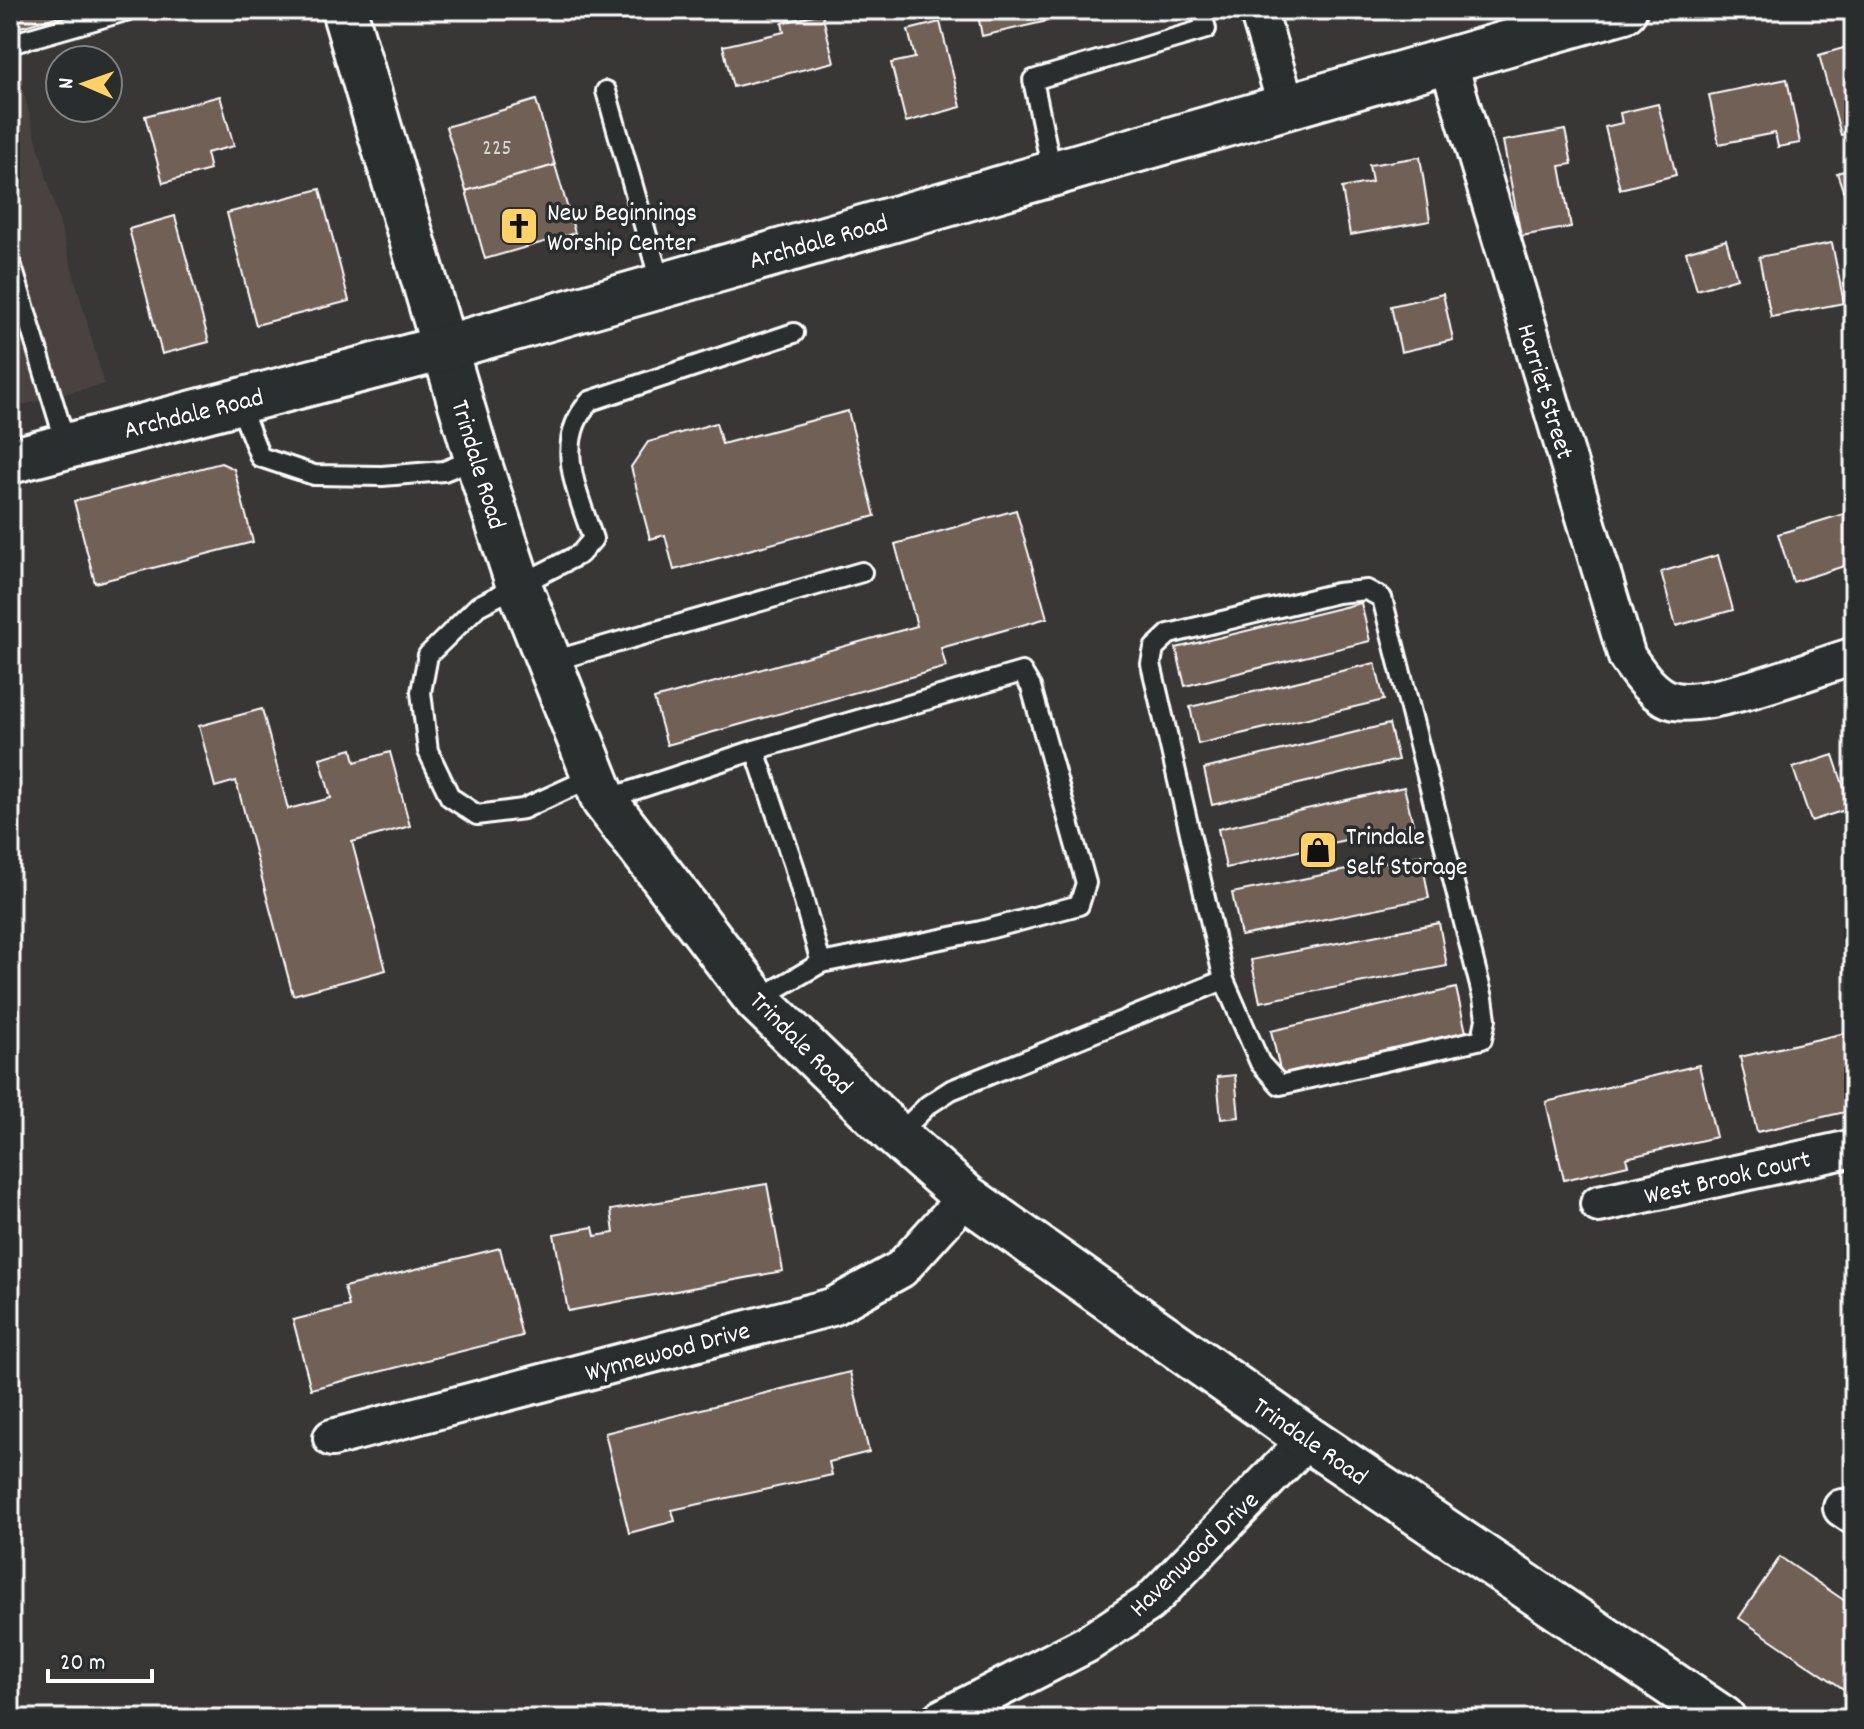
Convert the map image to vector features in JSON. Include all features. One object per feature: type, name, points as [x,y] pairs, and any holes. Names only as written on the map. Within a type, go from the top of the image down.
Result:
[{"type":"main road","name":"Trindale Road","points":[[344,10],[477,458],[518,583],[599,788],[757,1000],[897,1136],[966,1197],[1308,1439],[1723,1719]]},
{"type":"main road","name":"Archdale Road","points":[[10,461],[444,348],[1286,104],[1624,10]]},
{"type":"street","points":[[1258,10],[1286,104]]},
{"type":"street","name":"Harriet Street","points":[[1448,61],[1627,657],[1645,683],[1674,701],[1716,698],[1854,656]]},
{"type":"street","name":"West Brook Court","points":[[1599,1204],[1854,1148]]},
{"type":"street","name":"Wynnewood Drive","points":[[332,1438],[832,1307],[901,1269],[966,1197]]},
{"type":"street","name":"Havenwood Drive","points":[[940,1719],[1087,1644],[1149,1603],[1308,1439]]},
{"type":"lane","points":[[10,44],[129,10]]},
{"type":"lane","points":[[1052,172],[1033,80],[1206,29],[1201,10]]},
{"type":"lane","points":[[606,91],[661,285]]},
{"type":"lane","points":[[10,260],[66,444]]},
{"type":"lane","points":[[757,1000],[821,963],[981,931],[1079,905],[1086,883],[1031,687],[1022,672],[755,750],[523,809],[477,815],[450,797],[428,751],[421,692],[428,655],[478,606],[580,554],[593,539],[569,464],[575,417],[590,401],[794,333]]},
{"type":"lane","points":[[238,401],[260,457],[314,475],[444,471],[477,458]]},
{"type":"lane","points":[[549,662],[862,572]]},
{"type":"lane","points":[[1367,590],[1382,598],[1483,998],[1486,1019],[1482,1039],[1280,1085],[1260,1063],[1224,980],[1151,664],[1154,648],[1169,634],[1337,593],[1367,590]]},
{"type":"lane","points":[[755,750],[794,866],[821,963]]},
{"type":"lane","points":[[897,1136],[928,1105],[951,1090],[1224,980]]},
{"type":"shaded area","points":[[18,73],[104,384],[10,408],[10,76]]},
{"type":"building","points":[[10,10],[81,10],[10,30]]},
{"type":"building","points":[[977,10],[1096,10],[982,36]]},
{"type":"building","points":[[822,13],[834,62],[733,87],[723,46],[784,32],[782,23]]},
{"type":"building","points":[[940,22],[961,107],[906,122],[891,63],[915,58],[908,30]]},
{"type":"building","points":[[1854,45],[1854,132],[1841,135],[1819,55]]},
{"type":"building","points":[[1787,79],[1800,143],[1778,147],[1775,133],[1719,144],[1709,95]]},
{"type":"building","points":[[220,96],[234,146],[206,153],[210,170],[163,183],[145,116]]},
{"type":"building","points":[[536,100],[555,165],[466,191],[446,127]]},
{"type":"building","points":[[1658,104],[1676,175],[1620,189],[1605,127],[1622,123],[1620,113]]},
{"type":"building","points":[[1565,130],[1572,164],[1560,166],[1571,227],[1521,236],[1503,141]]},
{"type":"building","points":[[1420,157],[1430,221],[1350,235],[1342,188],[1372,182],[1369,165]]},
{"type":"building","points":[[555,165],[575,233],[485,259],[466,191]]},
{"type":"building","points":[[1854,168],[1854,215],[1852,216],[1837,173]]},
{"type":"building","points":[[320,189],[349,301],[256,325],[227,213]]},
{"type":"building","points":[[175,216],[209,342],[162,354],[129,229]]},
{"type":"building","points":[[1726,240],[1737,278],[1697,290],[1686,252]]},
{"type":"building","points":[[1832,243],[1844,303],[1771,317],[1759,257]]},
{"type":"building","points":[[1443,294],[1453,340],[1401,352],[1391,306]]},
{"type":"building","points":[[848,411],[875,516],[674,570],[665,535],[650,539],[631,467],[648,442],[716,423],[722,444]]},
{"type":"building","points":[[221,463],[234,469],[253,542],[95,583],[74,501]]},
{"type":"building","points":[[1016,510],[1047,618],[941,648],[946,667],[667,745],[654,699],[917,626],[895,544]]},
{"type":"building","points":[[1850,512],[1854,563],[1793,582],[1778,534]]},
{"type":"building","points":[[1718,555],[1733,610],[1676,626],[1661,572]]},
{"type":"building","points":[[1361,603],[1370,641],[1185,686],[1176,648]]},
{"type":"building","points":[[1375,663],[1384,700],[1198,744],[1190,707]]},
{"type":"building","points":[[262,709],[288,809],[331,798],[320,758],[352,749],[355,762],[390,752],[410,826],[352,842],[386,970],[293,995],[236,781],[215,787],[199,726]]},
{"type":"building","points":[[1389,724],[1398,760],[1212,805],[1204,769]]},
{"type":"building","points":[[1833,755],[1851,808],[1811,821],[1793,768]]},
{"type":"building","points":[[1404,787],[1413,824],[1226,868],[1218,829]]},
{"type":"building","points":[[1421,855],[1429,898],[1241,936],[1232,893]]},
{"type":"building","points":[[1439,923],[1447,966],[1260,1002],[1251,960]]},
{"type":"building","points":[[1456,988],[1466,1032],[1281,1074],[1271,1031]]},
{"type":"building","points":[[1854,1031],[1854,1110],[1757,1132],[1740,1057]]},
{"type":"building","points":[[1699,1065],[1716,1137],[1626,1158],[1628,1165],[1564,1180],[1546,1102]]},
{"type":"building","points":[[1235,1075],[1239,1117],[1221,1119],[1217,1077]]},
{"type":"building","points":[[767,1184],[783,1271],[568,1311],[554,1234],[593,1227],[595,1236],[614,1233],[611,1210]]},
{"type":"building","points":[[500,1248],[522,1336],[311,1389],[293,1320],[349,1306],[344,1287]]},
{"type":"building","points":[[850,1372],[869,1452],[829,1462],[832,1475],[672,1510],[675,1521],[629,1533],[605,1433]]},
{"type":"building","points":[[1780,1557],[1854,1607],[1854,1696],[1739,1618]]},
{"type":"place","name":"New Beginnings Worship Center","points":[[519,226]]},
{"type":"place","name":"Trindale Self Storage","points":[[1318,850]]}]
